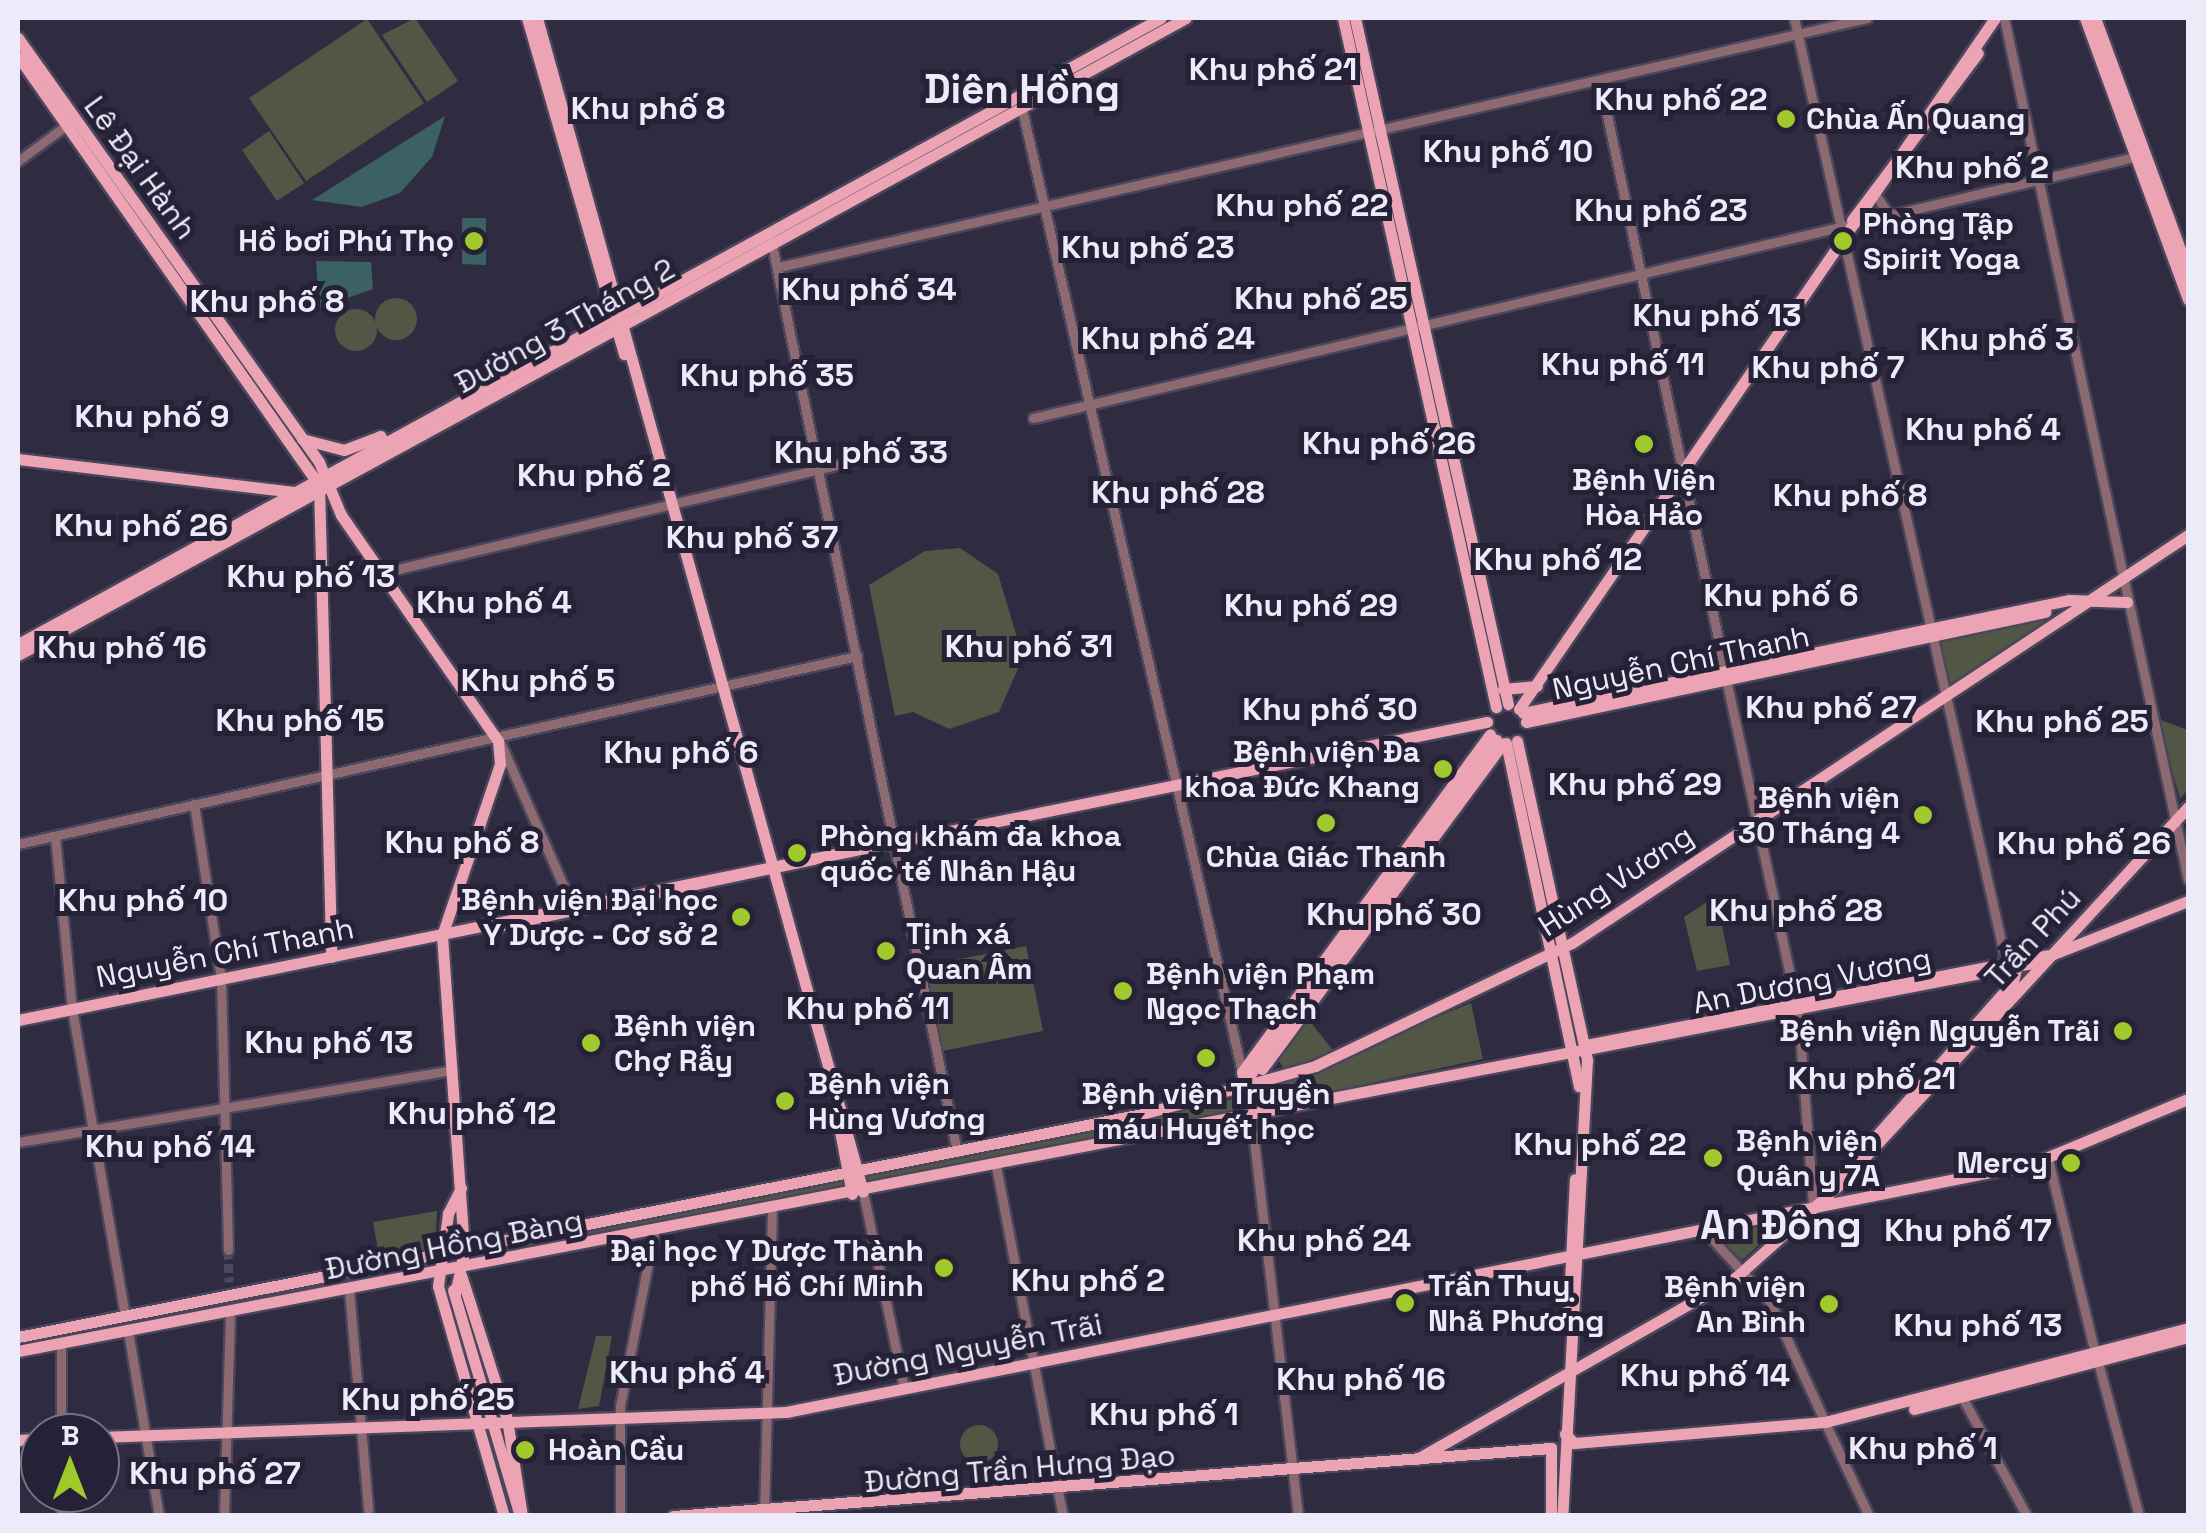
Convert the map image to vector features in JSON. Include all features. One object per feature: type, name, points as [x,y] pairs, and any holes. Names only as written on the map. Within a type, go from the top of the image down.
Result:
[{"type":"main road","points":[[528,18],[715,673],[712,688],[770,868],[857,1193]]},
{"type":"main road","points":[[537,18],[618,344],[626,356]]},
{"type":"main road","points":[[1342,18],[1375,135]]},
{"type":"main road","points":[[1355,18],[1375,135],[1434,400],[1503,688],[1514,711]]},
{"type":"main road","points":[[1251,1116],[1247,1079],[1350,946],[1411,855],[1500,737],[1514,711],[1537,686],[1994,18]]},
{"type":"main road","points":[[1850,224],[1877,197],[2004,18]]},
{"type":"main road","points":[[2085,18],[2188,270]]},
{"type":"main road","points":[[2095,18],[2188,300]]},
{"type":"main road","name":"Đường 3 Tháng 2","points":[[1135,39],[1168,20]]},
{"type":"main road","name":"Đường 3 Tháng 2","points":[[18,644],[324,485],[611,317],[768,239],[1168,20]]},
{"type":"main road","name":"Lê Đại Hành","points":[[18,38],[22,56],[302,438],[324,485]]},
{"type":"main road","name":"Lê Đại Hành","points":[[70,122],[496,736]]},
{"type":"main road","name":"Đường 3 Tháng 2","points":[[324,485],[384,443],[611,317],[768,239]]},
{"type":"main road","points":[[611,317],[644,300]]},
{"type":"main road","points":[[1247,1079],[1270,1057],[1322,972],[1500,737],[1514,711],[1434,400]]},
{"type":"main road","points":[[302,438],[344,450],[380,436],[384,443]]},
{"type":"main road","points":[[18,459],[296,497]]},
{"type":"main road","points":[[324,485],[331,958]]},
{"type":"main road","name":"Đường 3 Tháng 2","points":[[18,656],[296,497]]},
{"type":"main road","name":"Hùng Vương","points":[[1247,1079],[1284,1076],[1558,950],[2097,599],[2188,535]]},
{"type":"main road","name":"Nguyễn Chí Thanh","points":[[1514,711],[1725,675],[2080,600],[2127,602]]},
{"type":"main road","name":"Nguyễn Chí Thanh","points":[[1932,632],[2020,618],[2040,610]]},
{"type":"main road","points":[[2020,618],[2027,644]]},
{"type":"main road","points":[[1503,688],[1537,686]]},
{"type":"main road","points":[[456,1294],[464,1252],[442,935],[500,764],[496,736]]},
{"type":"main road","points":[[484,927],[1177,786],[1500,737]]},
{"type":"main road","points":[[1500,737],[1545,894],[1580,1046],[1580,1152],[1566,1457],[1559,1516]]},
{"type":"main road","name":"Trần Phú","points":[[1422,1456],[1743,1271],[1813,1208],[2188,806]]},
{"type":"main road","name":"An Dương Vương","points":[[1251,1116],[1580,1046],[2047,955],[2188,901]]},
{"type":"main road","points":[[484,927],[503,919],[560,912]]},
{"type":"main road","points":[[1322,972],[1350,946],[1359,920]]},
{"type":"main road","points":[[2082,923],[2093,939]]},
{"type":"main road","name":"Nguyễn Chí Thanh","points":[[18,1020],[484,927]]},
{"type":"main road","name":"Trần Phú","points":[[1939,1069],[2012,963]]},
{"type":"main road","points":[[1270,1057],[1284,1076]]},
{"type":"main road","name":"Đường Hồng Bàng","points":[[18,1336],[464,1252],[957,1152],[1247,1079]]},
{"type":"main road","name":"Đường Nguyễn Trãi","points":[[120,1436],[495,1419],[760,1413],[1034,1363],[2048,1160],[2188,1099]]},
{"type":"main road","name":"Đường Hồng Bàng","points":[[18,1351],[460,1271],[1251,1116]]},
{"type":"main road","points":[[840,1126],[844,1158],[852,1173]]},
{"type":"main road","points":[[957,1152],[961,1173]]},
{"type":"main road","points":[[833,1177],[844,1158]]},
{"type":"main road","points":[[461,1188],[448,1214],[448,1255],[442,1274],[469,1338],[495,1419],[513,1514]]},
{"type":"main road","points":[[766,1191],[772,1210]]},
{"type":"main road","points":[[653,1214],[654,1232]]},
{"type":"main road","points":[[460,1271],[469,1338]]},
{"type":"main road","points":[[348,1274],[349,1290]]},
{"type":"main road","points":[[442,1274],[456,1294],[495,1419],[513,1514]]},
{"type":"main road","points":[[230,1297],[230,1312]]},
{"type":"main road","points":[[125,1316],[128,1331]]},
{"type":"main road","points":[[61,1329],[61,1343]]},
{"type":"main road","points":[[1565,1434],[1574,1442],[1827,1426],[2185,1333]]},
{"type":"main road","points":[[1455,1434],[1462,1455]]},
{"type":"main road","points":[[1560,1488],[1550,1448],[1565,1434]]},
{"type":"main road","points":[[1566,1457],[1727,1434]]},
{"type":"main road","name":"Đường Trần Hưng Đạo","points":[[673,1516],[764,1515],[1550,1448]]},
{"type":"street","points":[[1794,18],[1850,224],[1946,697],[2012,963]]},
{"type":"street","points":[[779,267],[1047,212],[1867,18]]},
{"type":"street","points":[[2004,18],[2188,880]]},
{"type":"street","points":[[1600,82],[1796,1004],[1813,1208]]},
{"type":"street","points":[[1020,103],[1247,1079]]},
{"type":"street","points":[[18,161],[70,122]]},
{"type":"street","points":[[1033,418],[2140,155]]},
{"type":"street","points":[[1877,197],[1890,216]]},
{"type":"street","points":[[768,239],[779,267],[957,1152]]},
{"type":"street","points":[[381,573],[896,451]]},
{"type":"street","points":[[18,844],[857,656]]},
{"type":"street","name":"Lê Đại Hành","points":[[496,736],[574,909]]},
{"type":"street","points":[[194,804],[221,979],[228,1250]]},
{"type":"street","points":[[55,836],[72,1010],[125,1316]]},
{"type":"street","points":[[18,1142],[452,1070]]},
{"type":"street","points":[[1251,1116],[1298,1516]]},
{"type":"street","points":[[2048,1160],[2139,1516]]},
{"type":"street","points":[[996,1166],[1064,1516]]},
{"type":"street","points":[[857,1193],[904,1388]]},
{"type":"street","points":[[764,1515],[760,1413],[772,1210]]},
{"type":"street","points":[[1704,1230],[1770,1302],[1869,1516]]},
{"type":"street","points":[[620,1516],[619,1416],[654,1232]]},
{"type":"street","points":[[230,1282],[230,1297]]},
{"type":"street","points":[[349,1290],[368,1509],[377,1516]]},
{"type":"street","points":[[224,1516],[233,1430],[230,1312]]},
{"type":"street","points":[[128,1331],[160,1516]]},
{"type":"street","points":[[61,1343],[61,1413]]},
{"type":"street","points":[[1960,1393],[2028,1516]]},
{"type":"street","points":[[358,1516],[368,1509]]},
{"type":"shaded area","points":[[415,18],[458,81],[427,102],[382,35]]},
{"type":"shaded area","points":[[367,19],[424,103],[306,181],[249,98]]},
{"type":"shaded area","points":[[445,116],[432,157],[400,193],[362,207],[312,200]]},
{"type":"shaded area","points":[[269,131],[304,183],[277,201],[242,150]]},
{"type":"shaded area","name":"Hồ bơi Phú Thọ","points":[[462,218],[486,218],[486,265],[462,264]]},
{"type":"shaded area","points":[[316,261],[371,262],[373,289],[319,308]]},
{"type":"shaded area","points":[[396,298],[411,304],[417,319],[411,334],[396,340],[381,334],[375,319],[381,304]]},
{"type":"shaded area","points":[[356,309],[371,315],[377,330],[371,345],[356,351],[341,345],[335,330],[341,315]]},
{"type":"shaded area","points":[[960,548],[998,574],[1023,657],[999,712],[949,729],[913,712],[895,716],[869,585],[925,551]]},
{"type":"shaded area","points":[[2057,616],[1950,687],[1940,639]]},
{"type":"shaded area","points":[[2158,719],[2188,730],[2188,789],[2180,799]]},
{"type":"shaded area","points":[[1716,896],[1730,965],[1697,971],[1684,917]]},
{"type":"shaded area","points":[[1026,946],[1043,1031],[942,1051],[925,966]]},
{"type":"shaded area","points":[[1471,1003],[1483,1059],[1266,1105],[1262,1089]]},
{"type":"shaded area","points":[[1308,1019],[1336,1054],[1286,1071],[1278,1060]]},
{"type":"shaded area","points":[[1238,1098],[1241,1111],[865,1189],[862,1176]]},
{"type":"shaded area","points":[[845,1180],[847,1190],[472,1264],[470,1254]]},
{"type":"shaded area","points":[[437,1211],[435,1253],[380,1261],[373,1222]]},
{"type":"shaded area","points":[[1783,1223],[1742,1260],[1719,1237],[1719,1234]]},
{"type":"shaded area","points":[[596,1336],[612,1336],[599,1406],[578,1409]]},
{"type":"shaded area","points":[[979,1425],[993,1430],[998,1444],[993,1458],[979,1463],[965,1458],[960,1444],[965,1430]]},
{"type":"tunnel","points":[[228,1250],[229,1282]]},
{"type":"place","name":"Chùa Ấn Quang","points":[[1786,119]]},
{"type":"place","name":"Hồ bơi Phú Thọ","points":[[474,241]]},
{"type":"place","name":"Phòng Tập Spirit Yoga","points":[[1843,241]]},
{"type":"place","name":"Bệnh Viện Hòa Hảo","points":[[1644,444]]},
{"type":"place","name":"Bệnh viện Đa khoa Đức Khang","points":[[1443,769]]},
{"type":"place","name":"Bệnh viện 30 Tháng 4","points":[[1923,815]]},
{"type":"place","name":"Chùa Giác Thanh","points":[[1326,823]]},
{"type":"place","name":"Phòng khám đa khoa quốc tế Nhân Hậu","points":[[797,853]]},
{"type":"place","name":"Bệnh viện Đại học Y Dược - Cơ sở 2","points":[[741,917]]},
{"type":"place","name":"Tịnh xá Quan Âm","points":[[886,951]]},
{"type":"place","name":"Bệnh viện Phạm Ngọc Thạch","points":[[1123,991]]},
{"type":"place","name":"Bệnh viện Nguyễn Trãi","points":[[2123,1031]]},
{"type":"place","name":"Bệnh viện Chợ Rẫy","points":[[591,1043]]},
{"type":"place","name":"Bệnh viện Truyền máu Huyết học","points":[[1206,1058]]},
{"type":"place","name":"Bệnh viện Hùng Vương","points":[[785,1101]]},
{"type":"place","name":"Bệnh viện Quân y 7A","points":[[1713,1158]]},
{"type":"place","name":"Mercy","points":[[2071,1163]]},
{"type":"place","name":"Đại học Y Dược Thành phố Hồ Chí Minh","points":[[944,1268]]},
{"type":"place","name":"Trần Thuỵ Nhã Phương","points":[[1405,1303]]},
{"type":"place","name":"Bệnh viện An Bình","points":[[1829,1304]]},
{"type":"place","name":"Hoàn Cầu","points":[[525,1450]]},
{"type":"district","name":"Khu phố 21","points":[[1273,69]]},
{"type":"district","name":"Diên Hồng","points":[[1022,90]]},
{"type":"district","name":"Khu phố 22","points":[[1681,99]]},
{"type":"district","name":"Khu phố 8","points":[[648,108]]},
{"type":"district","name":"Khu phố 10","points":[[1508,151]]},
{"type":"district","name":"Khu phố 2","points":[[1972,167]]},
{"type":"district","name":"Khu phố 22","points":[[1302,205]]},
{"type":"district","name":"Khu phố 23","points":[[1661,210]]},
{"type":"district","name":"Khu phố 23","points":[[1148,247]]},
{"type":"district","name":"Khu phố 34","points":[[869,289]]},
{"type":"district","name":"Khu phố 25","points":[[1321,298]]},
{"type":"district","name":"Khu phố 8","points":[[267,301]]},
{"type":"district","name":"Khu phố 13","points":[[1717,315]]},
{"type":"district","name":"Khu phố 24","points":[[1168,338]]},
{"type":"district","name":"Khu phố 3","points":[[1997,339]]},
{"type":"district","name":"Khu phố 11","points":[[1623,364]]},
{"type":"district","name":"Khu phố 7","points":[[1828,367]]},
{"type":"district","name":"Khu phố 35","points":[[767,375]]},
{"type":"district","name":"Khu phố 9","points":[[152,416]]},
{"type":"district","name":"Khu phố 4","points":[[1983,429]]},
{"type":"district","name":"Khu phố 26","points":[[1389,443]]},
{"type":"district","name":"Khu phố 33","points":[[861,452]]},
{"type":"district","name":"Khu phố 2","points":[[594,475]]},
{"type":"district","name":"Khu phố 28","points":[[1178,492]]},
{"type":"district","name":"Khu phố 8","points":[[1850,495]]},
{"type":"district","name":"Khu phố 26","points":[[141,525]]},
{"type":"district","name":"Khu phố 37","points":[[752,537]]},
{"type":"district","name":"Khu phố 12","points":[[1558,559]]},
{"type":"district","name":"Khu phố 13","points":[[311,576]]},
{"type":"district","name":"Khu phố 6","points":[[1781,595]]},
{"type":"district","name":"Khu phố 4","points":[[494,602]]},
{"type":"district","name":"Khu phố 29","points":[[1311,605]]},
{"type":"district","name":"Khu phố 31","points":[[1029,646]]},
{"type":"district","name":"Khu phố 16","points":[[122,647]]},
{"type":"district","name":"Khu phố 5","points":[[538,680]]},
{"type":"district","name":"Khu phố 27","points":[[1831,707]]},
{"type":"district","name":"Khu phố 30","points":[[1330,709]]},
{"type":"district","name":"Khu phố 15","points":[[300,720]]},
{"type":"district","name":"Khu phố 25","points":[[2062,721]]},
{"type":"district","name":"Khu phố 6","points":[[681,752]]},
{"type":"district","name":"Khu phố 29","points":[[1635,784]]},
{"type":"district","name":"Khu phố 8","points":[[462,842]]},
{"type":"district","name":"Khu phố 26","points":[[2084,843]]},
{"type":"district","name":"Khu phố 10","points":[[143,900]]},
{"type":"district","name":"Khu phố 28","points":[[1796,910]]},
{"type":"district","name":"Khu phố 30","points":[[1394,914]]},
{"type":"district","name":"Khu phố 11","points":[[868,1008]]},
{"type":"district","name":"Khu phố 13","points":[[329,1042]]},
{"type":"district","name":"Khu phố 21","points":[[1872,1078]]},
{"type":"district","name":"Khu phố 12","points":[[472,1113]]},
{"type":"district","name":"Khu phố 22","points":[[1600,1144]]},
{"type":"district","name":"Khu phố 14","points":[[170,1146]]},
{"type":"district","name":"An Đông","points":[[1781,1226]]},
{"type":"district","name":"Khu phố 17","points":[[1968,1230]]},
{"type":"district","name":"Khu phố 24","points":[[1324,1240]]},
{"type":"district","name":"Khu phố 2","points":[[1088,1280]]},
{"type":"district","name":"Khu phố 13","points":[[1978,1325]]},
{"type":"district","name":"Khu phố 4","points":[[687,1372]]},
{"type":"district","name":"Khu phố 14","points":[[1705,1375]]},
{"type":"district","name":"Khu phố 16","points":[[1361,1379]]},
{"type":"district","name":"Khu phố 25","points":[[428,1399]]},
{"type":"district","name":"Khu phố 1","points":[[1164,1414]]},
{"type":"district","name":"Khu phố 1","points":[[1923,1448]]},
{"type":"district","name":"Khu phố 27","points":[[215,1473]]}]
